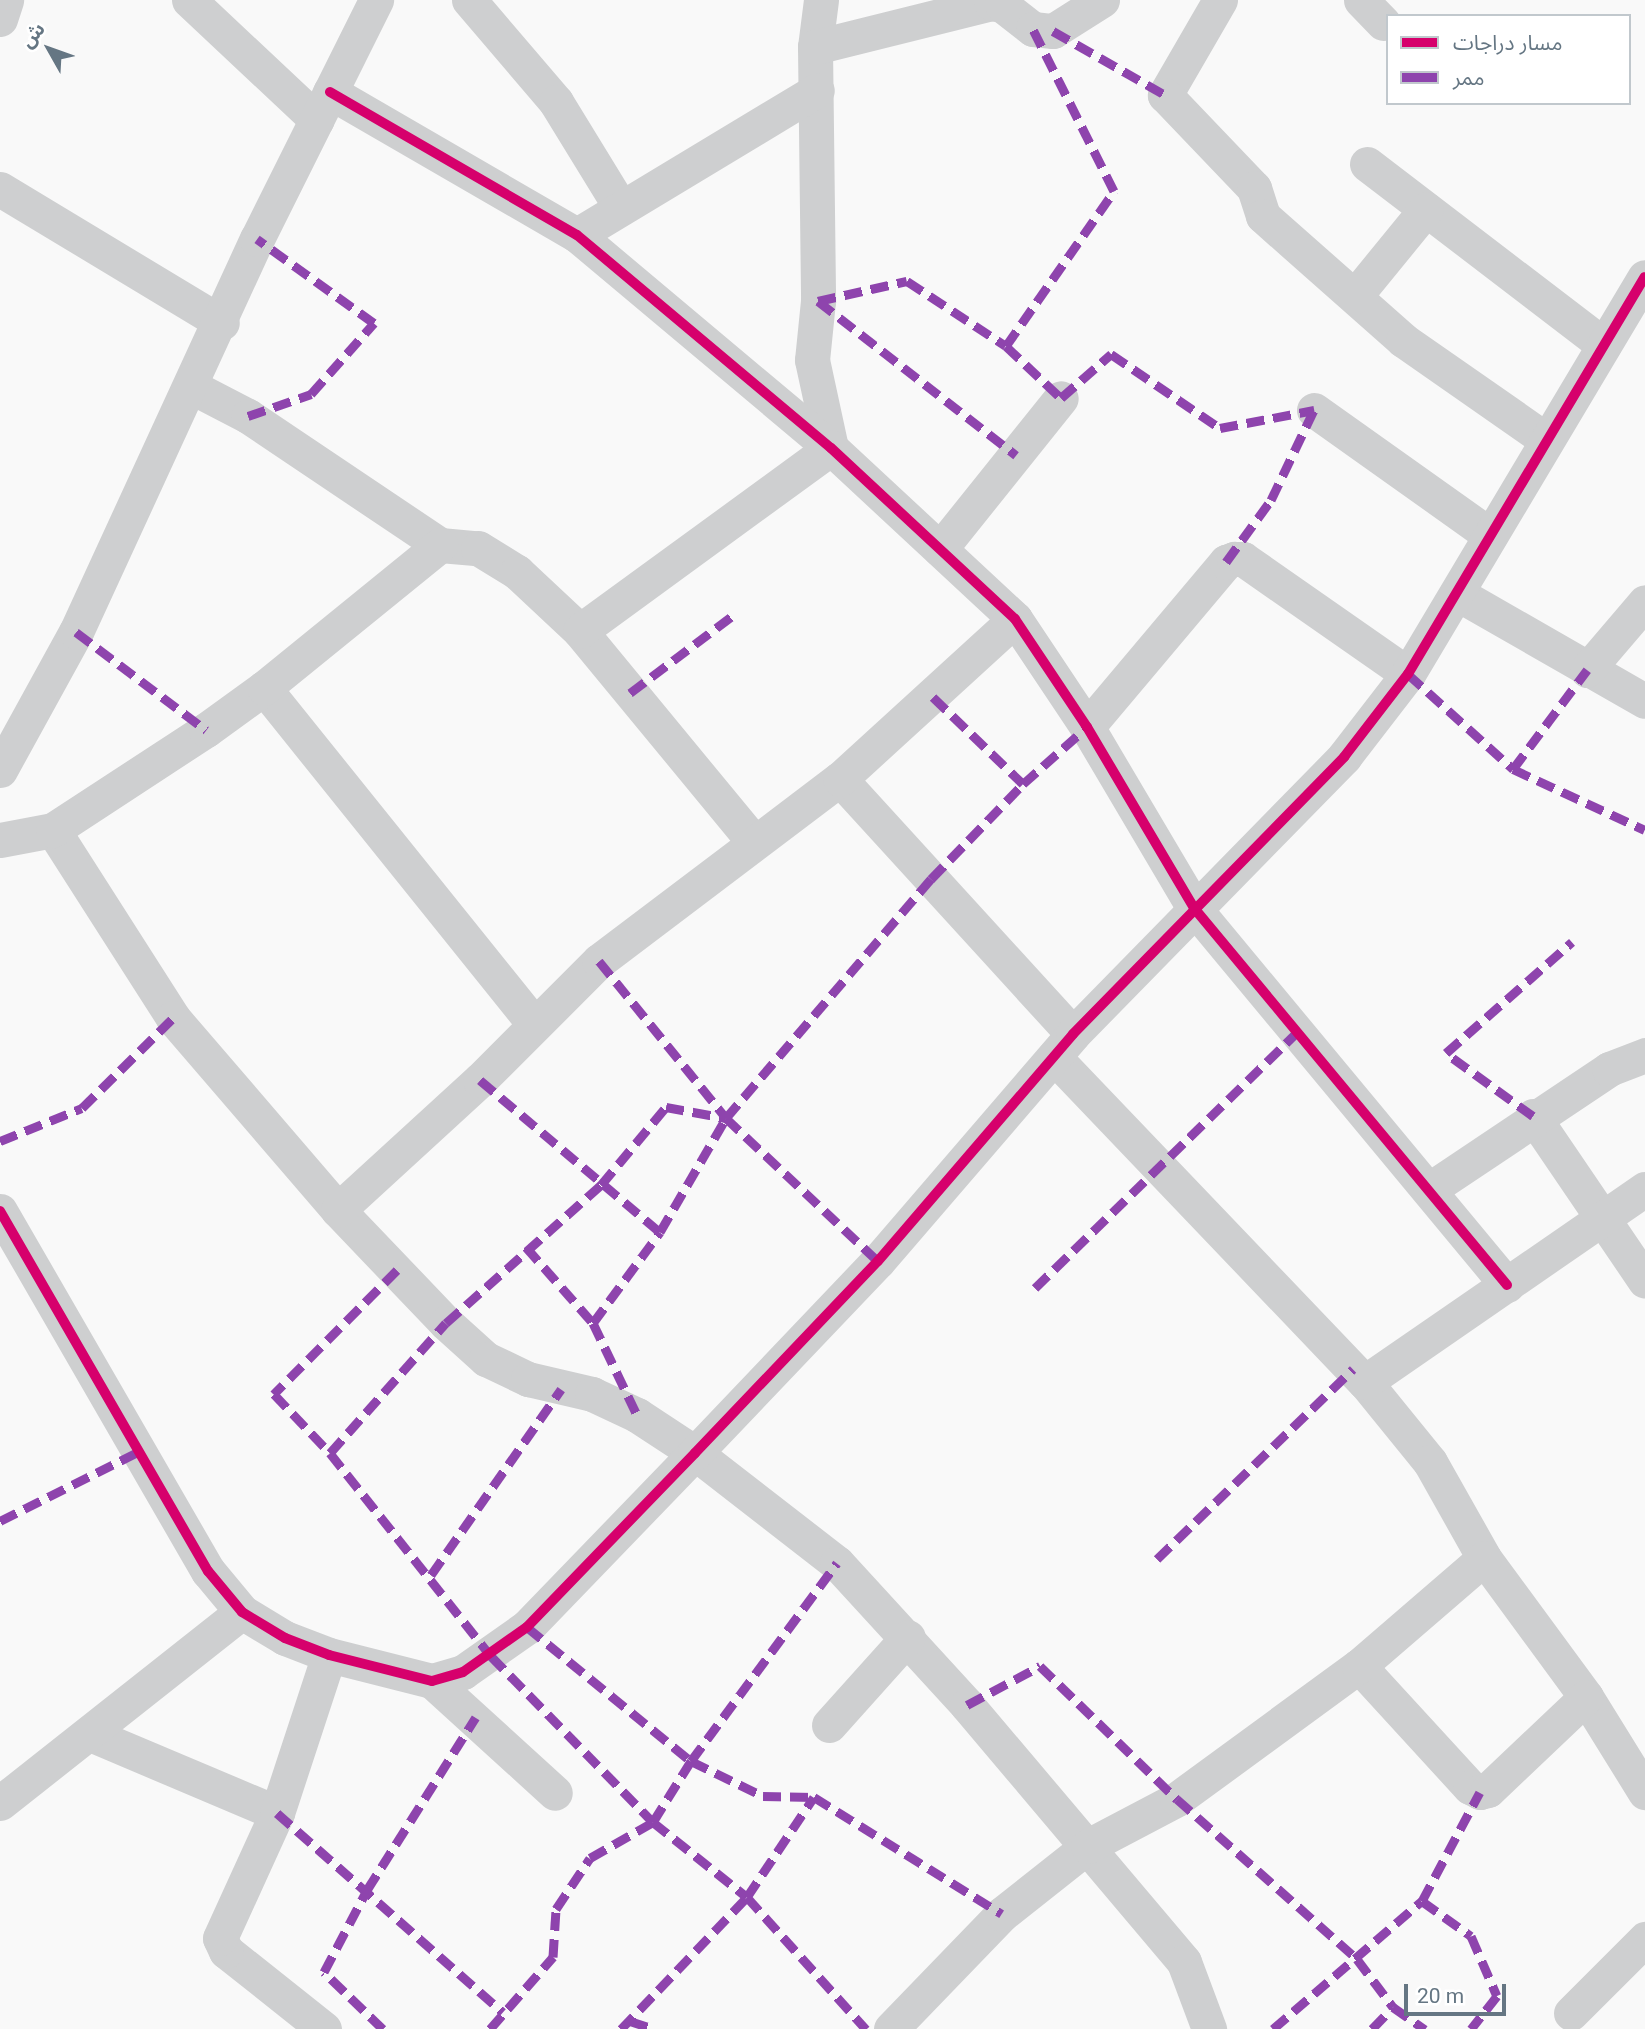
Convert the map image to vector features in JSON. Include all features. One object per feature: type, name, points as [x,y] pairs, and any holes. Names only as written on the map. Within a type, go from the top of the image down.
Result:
[{"type":"street","points":[[0,19],[6,0]]},
{"type":"street","points":[[190,0],[323,106],[577,235],[831,448],[1014,619],[1087,727],[1194,908],[1507,1285]]},
{"type":"street","points":[[0,770],[76,632],[222,323],[257,239],[376,0]]},
{"type":"street","points":[[469,0],[556,102],[621,208]]},
{"type":"street","points":[[821,0],[815,47],[818,301],[812,360],[831,448]]},
{"type":"street","points":[[815,47],[991,2],[1002,5],[1033,29],[1053,31],[1102,0]]},
{"type":"street","points":[[1220,0],[1165,95],[1254,188],[1263,216],[1403,340],[1545,439]]},
{"type":"street","points":[[577,235],[817,90]]},
{"type":"street","points":[[1367,164],[1604,345]]},
{"type":"street","points":[[0,189],[222,323]]},
{"type":"street","points":[[1354,296],[1426,209]]},
{"type":"street","points":[[432,1681],[463,1672],[527,1627],[878,1261],[1063,1045],[1344,757],[1408,674],[1458,594],[1545,439],[1645,278]]},
{"type":"street","points":[[192,387],[248,416],[440,545],[478,548],[499,558],[580,631],[752,841]]},
{"type":"street","points":[[940,549],[1061,398]]},
{"type":"street","points":[[1314,410],[1490,535]]},
{"type":"street","points":[[580,631],[831,448]]},
{"type":"street","points":[[0,840],[53,830],[264,688],[440,545]]},
{"type":"street","points":[[1087,727],[1226,562],[1234,558],[1243,559],[1408,674]]},
{"type":"street","points":[[1458,594],[1645,701]]},
{"type":"street","points":[[1587,670],[1645,602]]},
{"type":"street","points":[[338,1210],[600,961],[752,841],[840,779],[1014,619]]},
{"type":"street","points":[[264,688],[535,1025]]},
{"type":"street","points":[[840,779],[1063,1045],[1365,1382],[1430,1462],[1484,1558],[1586,1697],[1645,1792]]},
{"type":"street","points":[[53,830],[173,1018],[338,1210],[486,1359],[528,1379],[592,1394],[637,1415],[695,1453],[837,1563],[908,1637],[1184,1962],[1209,2029]]},
{"type":"street","points":[[1430,1189],[1533,1116],[1609,1069],[1644,1058]]},
{"type":"street","points":[[1533,1116],[1645,1281]]},
{"type":"street","points":[[1365,1382],[1604,1221],[1645,1189]]},
{"type":"street","points":[[0,1211],[208,1571],[242,1612],[285,1638],[329,1655],[432,1681],[555,1793]]},
{"type":"street","points":[[891,2029],[1002,1914],[1088,1846],[1177,1799],[1359,1666],[1484,1558]]},
{"type":"street","points":[[0,1803],[242,1612]]},
{"type":"street","points":[[829,1726],[908,1637]]},
{"type":"street","points":[[324,2029],[220,1944],[277,1813],[329,1655]]},
{"type":"street","points":[[1359,1666],[1470,1787],[1480,1792],[1488,1790],[1586,1697]]},
{"type":"street","points":[[90,1734],[277,1813]]},
{"type":"street","points":[[1571,2013],[1645,1939]]},
{"type":"marked path","points":[[1006,346],[1114,191],[1033,29]]},
{"type":"marked path","points":[[1053,31],[1165,95]]},
{"type":"marked path","points":[[248,416],[311,394],[374,323],[257,239]]},
{"type":"marked path","points":[[818,301],[907,281],[1006,346],[1061,398],[1111,354],[1220,428],[1314,410]]},
{"type":"marked path","points":[[818,301],[1016,455]]},
{"type":"marked path","points":[[1226,562],[1271,500],[1314,410]]},
{"type":"marked path","points":[[630,693],[735,614]]},
{"type":"marked path","points":[[76,632],[206,730]]},
{"type":"marked path","points":[[1513,769],[1587,670]]},
{"type":"marked path","points":[[1408,674],[1513,769],[1645,830]]},
{"type":"marked path","points":[[933,697],[1023,784]]},
{"type":"marked path","points":[[593,1323],[660,1232],[726,1118],[931,879],[1023,784],[1087,727]]},
{"type":"marked path","points":[[1533,1116],[1446,1053],[1572,942]]},
{"type":"marked path","points":[[599,961],[726,1118],[878,1261]]},
{"type":"marked path","points":[[0,1141],[82,1108],[173,1018]]},
{"type":"marked path","points":[[1035,1288],[1295,1034]]},
{"type":"marked path","points":[[480,1080],[660,1232]]},
{"type":"marked path","points":[[330,1453],[446,1323],[601,1185],[666,1107],[726,1118]]},
{"type":"marked path","points":[[526,1247],[593,1323],[637,1415]]},
{"type":"marked path","points":[[397,1270],[274,1394],[330,1453],[491,1656],[653,1822],[747,1897],[866,2029]]},
{"type":"marked path","points":[[1157,1559],[1353,1369]]},
{"type":"marked path","points":[[431,1575],[561,1389]]},
{"type":"marked path","points":[[0,1521],[140,1451]]},
{"type":"marked path","points":[[490,2029],[553,1957],[556,1909],[590,1858],[653,1822],[691,1761],[837,1563]]},
{"type":"marked path","points":[[527,1627],[691,1761],[763,1796],[814,1797],[1002,1914]]},
{"type":"marked path","points":[[967,1705],[1040,1666],[1177,1799],[1357,1959],[1393,2007],[1425,2029]]},
{"type":"marked path","points":[[383,2029],[324,1972],[367,1890],[476,1717]]},
{"type":"marked path","points":[[1273,2029],[1422,1901],[1480,1792]]},
{"type":"marked path","points":[[621,2029],[747,1897],[814,1797]]},
{"type":"marked path","points":[[277,1813],[503,2012]]},
{"type":"marked path","points":[[1422,1901],[1471,1936],[1497,1996],[1471,2029]]},
{"type":"marked path","points":[[1372,2029],[1393,2007]]},
{"type":"marked path","points":[[630,2021],[654,2029]]},
{"type":"cycle path","points":[[330,92],[577,235],[831,448],[1015,619],[1087,727],[1194,908],[1507,1285]]},
{"type":"cycle path","points":[[0,1211],[208,1571],[242,1612],[285,1638],[329,1655],[432,1681],[463,1672],[527,1627],[695,1453],[878,1261],[1073,1034],[1344,757],[1408,674],[1645,277]]}]
